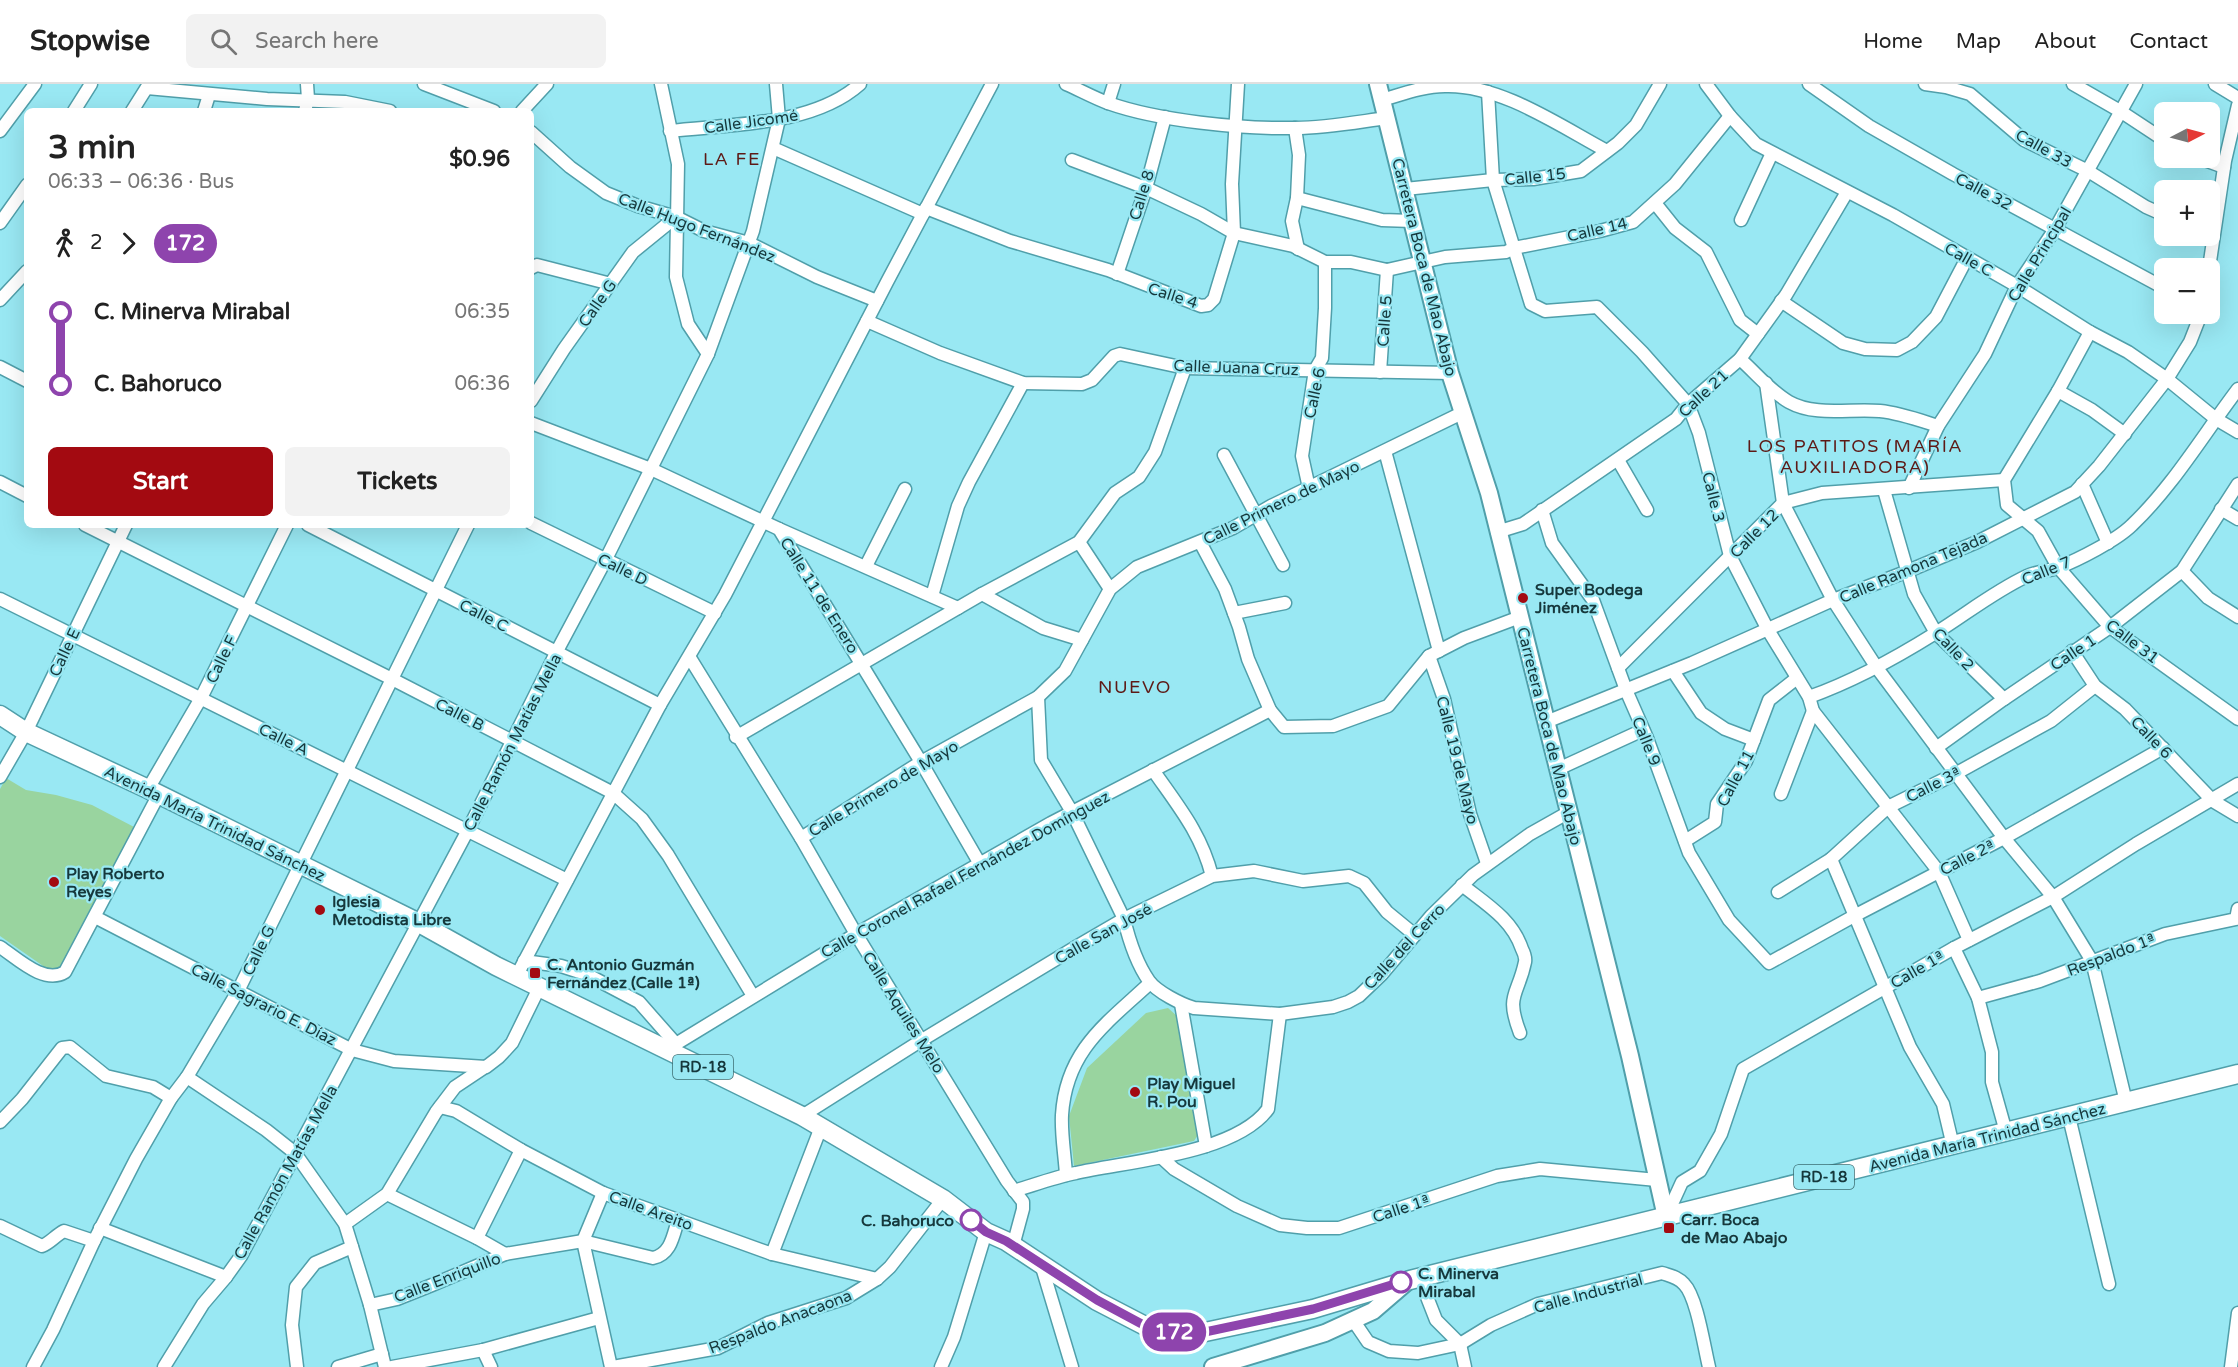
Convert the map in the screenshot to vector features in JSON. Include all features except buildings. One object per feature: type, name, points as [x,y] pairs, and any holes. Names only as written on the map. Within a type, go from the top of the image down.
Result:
[{"type":"main road","name":"Avenida María Trinidad Sánchez","points":[[0,715],[26,732],[154,792],[419,923],[496,966],[521,968],[540,986],[671,1047],[802,1116],[943,1199],[986,1232],[1013,1245],[1097,1300],[1151,1329],[1191,1335],[1313,1309],[1416,1278],[2238,1074]]},
{"type":"street","points":[[0,131],[35,84]]},
{"type":"street","points":[[76,108],[91,84]]},
{"type":"street","points":[[307,84],[307,105]]},
{"type":"street","points":[[424,84],[486,108]]},
{"type":"street","points":[[533,84],[535,98]]},
{"type":"street","points":[[525,108],[548,84]]},
{"type":"street","points":[[661,84],[678,164],[676,277],[688,324],[708,354]]},
{"type":"street","name":"Calle Ramón Matías Mella","points":[[164,1367],[203,1304],[241,1256],[352,1050],[468,830],[708,354],[749,243],[773,148],[779,118],[776,84]]},
{"type":"street","name":"Calle Jicomé","points":[[670,131],[814,112],[847,95],[860,84]]},
{"type":"street","points":[[521,968],[660,705],[715,613],[992,84]]},
{"type":"street","points":[[1066,84],[1108,103],[1165,117],[1234,125],[1295,128],[1387,118]]},
{"type":"street","points":[[1108,103],[1114,84]]},
{"type":"street","name":"Calle 4","points":[[773,148],[924,211],[1010,241],[1117,274],[1201,306],[1208,305],[1214,299],[1234,233],[1232,184],[1234,125],[1239,84]]},
{"type":"street","name":"Calle 15","points":[[1405,189],[1493,180],[1533,179],[1581,171],[1618,143],[1636,124],[1660,84]]},
{"type":"street","name":"Calle C","points":[[1706,84],[1747,136],[1772,153],[1893,215],[2017,286],[2090,332],[2128,352],[2167,379],[2216,419],[2238,432]]},
{"type":"street","name":"Calle 32","points":[[1809,84],[1869,126],[2154,283]]},
{"type":"street","name":"Calle 33","points":[[1925,84],[1970,94],[2024,140],[2088,171],[2154,211]]},
{"type":"street","points":[[2073,84],[2121,111],[2154,133]]},
{"type":"street","name":"Calle Principal","points":[[1909,488],[1938,426],[1985,354],[2017,286],[2055,229],[2136,84]]},
{"type":"street","points":[[2216,84],[2238,98]]},
{"type":"street","points":[[1380,92],[1447,85],[1488,92],[1530,109],[1607,151]]},
{"type":"street","points":[[134,108],[148,86],[307,105],[345,102],[375,108]]},
{"type":"street","name":"Carretera Boca de Mao Abajo","points":[[1380,92],[1450,373],[1489,493],[1630,1056],[1666,1217]]},
{"type":"street","name":"Calle 3","points":[[1488,92],[1493,180],[1531,304],[1545,311],[1597,307],[1642,352],[1688,404],[1699,433],[1730,556],[1768,630],[1809,697],[1813,711],[1939,872],[1970,940]]},
{"type":"street","points":[[205,108],[209,94]]},
{"type":"street","points":[[2220,189],[2238,105]]},
{"type":"street","name":"Calle 14","points":[[1388,270],[1445,257],[1506,252],[1514,248],[1600,231],[1632,222],[1675,184],[1730,116]]},
{"type":"street","name":"Calle 8","points":[[1117,274],[1146,188],[1165,117]]},
{"type":"street","points":[[1295,128],[1299,155],[1297,198],[1292,221],[1298,249]]},
{"type":"street","name":"Calle Hugo Fernández","points":[[534,135],[606,193],[638,206],[676,217],[704,231],[749,243],[817,277],[877,301]]},
{"type":"street","points":[[1741,220],[1772,153]]},
{"type":"street","points":[[1072,160],[1146,188],[1234,233],[1298,249],[1325,262],[1351,262],[1388,270]]},
{"type":"street","points":[[2220,166],[2224,167]]},
{"type":"street","points":[[0,223],[24,189]]},
{"type":"street","name":"Calle 21","points":[[1497,532],[1523,524],[1618,460],[1676,418],[1688,404],[1740,359],[1781,301],[1847,192]]},
{"type":"street","points":[[1297,198],[1383,220],[1412,221]]},
{"type":"street","points":[[1655,203],[1675,228],[1706,252],[1740,320],[1758,334]]},
{"type":"street","name":"Calle G","points":[[534,397],[633,252],[676,217]]},
{"type":"street","points":[[1781,301],[1843,343],[1865,349],[1897,350],[1912,342],[1936,317],[1967,258]]},
{"type":"street","name":"Calle 6","points":[[1309,488],[1302,456],[1315,370],[1322,358],[1325,262]]},
{"type":"street","points":[[534,266],[537,265],[611,284]]},
{"type":"street","name":"Calle 5","points":[[1380,372],[1388,270]]},
{"type":"street","points":[[0,300],[24,274]]},
{"type":"street","name":"Calle Juana Cruz","points":[[867,321],[940,353],[1023,383],[1082,384],[1092,380],[1114,356],[1120,354],[1185,368],[1450,373]]},
{"type":"street","name":"Calle Ramona Tejada","points":[[1546,722],[1673,671],[1833,600],[1908,572],[1977,542],[2075,492],[2125,434],[2167,379],[2190,342],[2197,324]]},
{"type":"street","points":[[2004,480],[2058,391],[2090,332]]},
{"type":"street","points":[[1740,359],[1791,403],[1816,410],[1879,411],[1899,414],[1938,426]]},
{"type":"street","points":[[0,367],[24,379]]},
{"type":"street","points":[[736,737],[982,594],[1079,542],[1115,493],[1139,477],[1155,452],[1185,368]]},
{"type":"street","points":[[932,596],[958,506],[1023,383]]},
{"type":"street","points":[[1766,383],[1783,503],[1833,600],[1877,668],[2004,838],[2053,897],[2092,961],[2126,1102]]},
{"type":"street","name":"Calle 7","points":[[1809,697],[1842,685],[1877,668],[1936,633],[1985,599],[2028,576],[2058,567],[2108,543],[2131,526],[2168,485],[2238,389]]},
{"type":"street","points":[[2058,391],[2092,410],[2125,434]]},
{"type":"street","name":"Calle Primero de Mayo","points":[[801,838],[921,762],[1038,697],[1065,671],[1110,589],[1137,567],[1233,528],[1464,412]]},
{"type":"street","name":"Calle 11 de Enero","points":[[534,424],[651,470],[779,529],[921,762],[980,864]]},
{"type":"street","name":"Calle 19 de Mayo","points":[[1385,451],[1470,814],[1487,863]]},
{"type":"street","points":[[1224,455],[1283,565]]},
{"type":"street","points":[[1618,460],[1647,510]]},
{"type":"street","name":"Calle 12","points":[[1618,668],[1783,503],[1822,493],[2004,480]]},
{"type":"street","name":"Calle 31","points":[[2004,480],[2007,505],[2038,531],[2058,567],[2110,627],[2238,719]]},
{"type":"street","points":[[0,482],[24,494]]},
{"type":"street","points":[[2082,484],[2108,543]]},
{"type":"street","name":"Calle 1","points":[[1936,748],[2072,651],[2110,627],[2182,571],[2238,484]]},
{"type":"street","points":[[866,566],[905,489]]},
{"type":"street","name":"Calle 2","points":[[1884,490],[1914,594],[1936,633],[2004,699]]},
{"type":"street","points":[[2221,509],[2238,519]]},
{"type":"street","name":"Calle 9","points":[[1542,510],[1552,543],[1593,600],[1689,853],[1729,920],[1770,963]]},
{"type":"street","name":"Calle D","points":[[534,526],[715,613]]},
{"type":"street","name":"Calle B","points":[[91,528],[614,793],[642,819],[668,855],[753,996]]},
{"type":"street","name":"Calle E","points":[[0,777],[26,732],[124,528]]},
{"type":"street","name":"Calle F","points":[[0,946],[39,972],[52,976],[65,972],[95,917],[154,792],[286,528]]},
{"type":"street","name":"Calle C","points":[[314,528],[660,705]]},
{"type":"street","name":"Calle G","points":[[33,1367],[53,1330],[100,1228],[171,1098],[187,1077],[238,991],[467,528]]},
{"type":"street","points":[[779,529],[958,608]]},
{"type":"street","points":[[1079,542],[1110,589]]},
{"type":"street","points":[[1200,542],[1225,589],[1248,659],[1270,710],[1284,727],[1333,726],[1388,706],[1434,653],[1464,638],[1520,617]]},
{"type":"street","points":[[2182,571],[2208,598],[2238,617]]},
{"type":"street","points":[[982,594],[1042,628],[1082,640]]},
{"type":"street","name":"Calle A","points":[[0,599],[567,880]]},
{"type":"street","points":[[1234,613],[1285,603]]},
{"type":"street","name":"Calle 6","points":[[2072,651],[2095,686],[2125,709],[2213,801],[2238,816]]},
{"type":"street","name":"Calle Aquiles Melo","points":[[690,658],[736,737],[801,838],[856,934],[1014,1191],[1023,1202],[1013,1245]]},
{"type":"street","points":[[1673,671],[1701,713],[1725,729],[1754,740]]},
{"type":"street","name":"Calle 11","points":[[1685,841],[1715,822],[1717,804],[1746,761],[1769,700],[1797,678]]},
{"type":"street","name":"Calle 3ª","points":[[1778,892],[1831,859],[1888,807],[1955,774],[2051,721],[2095,686]]},
{"type":"street","points":[[1038,697],[1041,760],[1072,812],[1124,920],[1128,936],[1150,983],[1093,1036],[1075,1064],[1064,1098],[1062,1118],[1066,1175]]},
{"type":"street","name":"Calle Coronel Rafael Fernández Domínguez","points":[[671,1047],[856,934],[1072,812],[1270,710]]},
{"type":"street","points":[[1781,794],[1813,711]]},
{"type":"street","points":[[1558,769],[1643,730]]},
{"type":"street","name":"Calle 2ª","points":[[1770,963],[1854,916],[2004,838],[2163,748]]},
{"type":"street","points":[[1154,770],[1195,829],[1206,853],[1212,876]]},
{"type":"street","name":"Calle 1ª","points":[[1666,1217],[1682,1182],[1700,1172],[1721,1134],[1743,1069],[1954,948],[2053,897],[2136,844],[2213,801],[2238,784]]},
{"type":"street","name":"Calle del Cerro","points":[[1150,983],[1181,1004],[1194,1008],[1280,1014],[1333,1007],[1359,996],[1382,974],[1431,916],[1487,863],[1530,834],[1569,812]]},
{"type":"street","points":[[1831,859],[1910,1047],[1943,1104],[1953,1146]]},
{"type":"street","name":"Calle San José","points":[[802,1116],[922,1040],[1124,920],[1212,876],[1254,871],[1303,881],[1349,876],[1364,883],[1387,912],[1415,935]]},
{"type":"street","points":[[1462,885],[1502,916],[1518,935],[1526,959],[1512,996],[1513,1016],[1520,1033]]},
{"type":"street","name":"Respaldo 1ª","points":[[1978,998],[2040,981],[2165,934],[2236,920],[2238,909]]},
{"type":"street","name":"Calle Sagrario E. Díaz","points":[[95,917],[352,1050],[394,1061],[486,1066]]},
{"type":"street","points":[[1954,948],[1978,998],[1992,1052],[1992,1082],[2006,1132]]},
{"type":"street","points":[[521,968],[561,966],[586,974],[639,1002],[671,1047]]},
{"type":"street","points":[[345,1224],[387,1194],[440,1107],[455,1087],[499,1057],[512,1042],[540,986]]},
{"type":"street","points":[[1181,1004],[1206,1146]]},
{"type":"street","points":[[1014,1191],[1066,1175],[1217,1144],[1251,1128],[1261,1120],[1268,1109],[1280,1014]]},
{"type":"street","points":[[0,1122],[22,1099],[62,1048],[66,1047],[70,1047],[106,1076],[153,1087],[171,1098]]},
{"type":"street","points":[[187,1077],[266,1130],[295,1153],[345,1224],[370,1305],[384,1361],[338,1367]]},
{"type":"street","name":"Calle Areito","points":[[440,1107],[456,1111],[520,1150],[603,1193],[772,1254],[877,1280]]},
{"type":"street","points":[[2069,1117],[2109,1284]]},
{"type":"street","points":[[772,1254],[821,1127]]},
{"type":"street","points":[[477,1238],[520,1150]]},
{"type":"street","name":"Calle 1ª","points":[[1161,1157],[1174,1169],[1237,1206],[1280,1225],[1307,1228],[1339,1228],[1497,1176],[1540,1169],[1657,1180]]},
{"type":"street","points":[[603,1193],[583,1241],[612,1367]]},
{"type":"street","points":[[387,1194],[505,1254]]},
{"type":"street","name":"Respaldo Anacaona","points":[[612,1367],[718,1348],[768,1323],[846,1298],[877,1280],[890,1267],[943,1199]]},
{"type":"street","name":"Calle Enriquillo","points":[[370,1305],[432,1286],[505,1254],[583,1241],[652,1258],[661,1256],[668,1250],[678,1220]]},
{"type":"street","points":[[0,1226],[42,1246],[64,1231],[94,1241]]},
{"type":"street","points":[[100,1228],[226,1277]]},
{"type":"street","points":[[941,1367],[954,1337],[986,1232]]},
{"type":"street","points":[[297,1367],[292,1325],[296,1287],[315,1263],[352,1247]]},
{"type":"street","points":[[1041,1264],[1072,1367]]},
{"type":"street","name":"Calle Industrial","points":[[1353,1320],[1368,1342],[1389,1351],[1418,1353],[1460,1344],[1491,1325],[1538,1304],[1662,1273],[1676,1277],[1685,1284],[1691,1295],[1709,1367]]},
{"type":"street","points":[[1213,1367],[1325,1333],[1373,1311],[1416,1278],[1436,1320],[1460,1344],[1465,1367]]},
{"type":"street","points":[[2231,1367],[2238,1313]]},
{"type":"street","points":[[392,1367],[483,1350],[599,1318]]},
{"type":"street","points":[[483,1350],[491,1367]]},
{"type":"green space","name":"Play Roberto Reyes","points":[[6,778],[26,790],[92,805],[136,828],[66,960],[60,967],[46,968],[0,936],[0,789]]},
{"type":"green space","name":"Play Miguel R. Pou","points":[[1168,1008],[1177,1016],[1200,1132],[1194,1141],[1074,1166],[1069,1116],[1087,1068],[1146,1013]]},
{"type":"bus line","name":"172","points":[[971,1220],[986,1232],[1006,1241],[1097,1300],[1151,1329],[1191,1335],[1313,1309],[1401,1282]]},
{"type":"place","name":"Super Bodega Jiménez","points":[[1523,598]]},
{"type":"place","name":"Play Roberto Reyes","points":[[54,882]]},
{"type":"place","name":"Iglesia Metodista Libre","points":[[320,910]]},
{"type":"place","name":"C. Antonio Guzmán Fernández (Calle 1ª)","points":[[535,973]]},
{"type":"place","name":"Play Miguel R. Pou","points":[[1135,1092]]},
{"type":"place","name":"C. Bahoruco","points":[[971,1220]]},
{"type":"place","name":"Carr. Boca de Mao Abajo","points":[[1669,1228]]},
{"type":"place","name":"C. Minerva Mirabal","points":[[1401,1282]]},
{"type":"district","name":"LA FE","points":[[732,159]]},
{"type":"district","name":"LOS PATITOS (MARÍA AUXILIADORA)","points":[[1855,456]]},
{"type":"district","name":"NUEVO","points":[[1135,687]]}]
